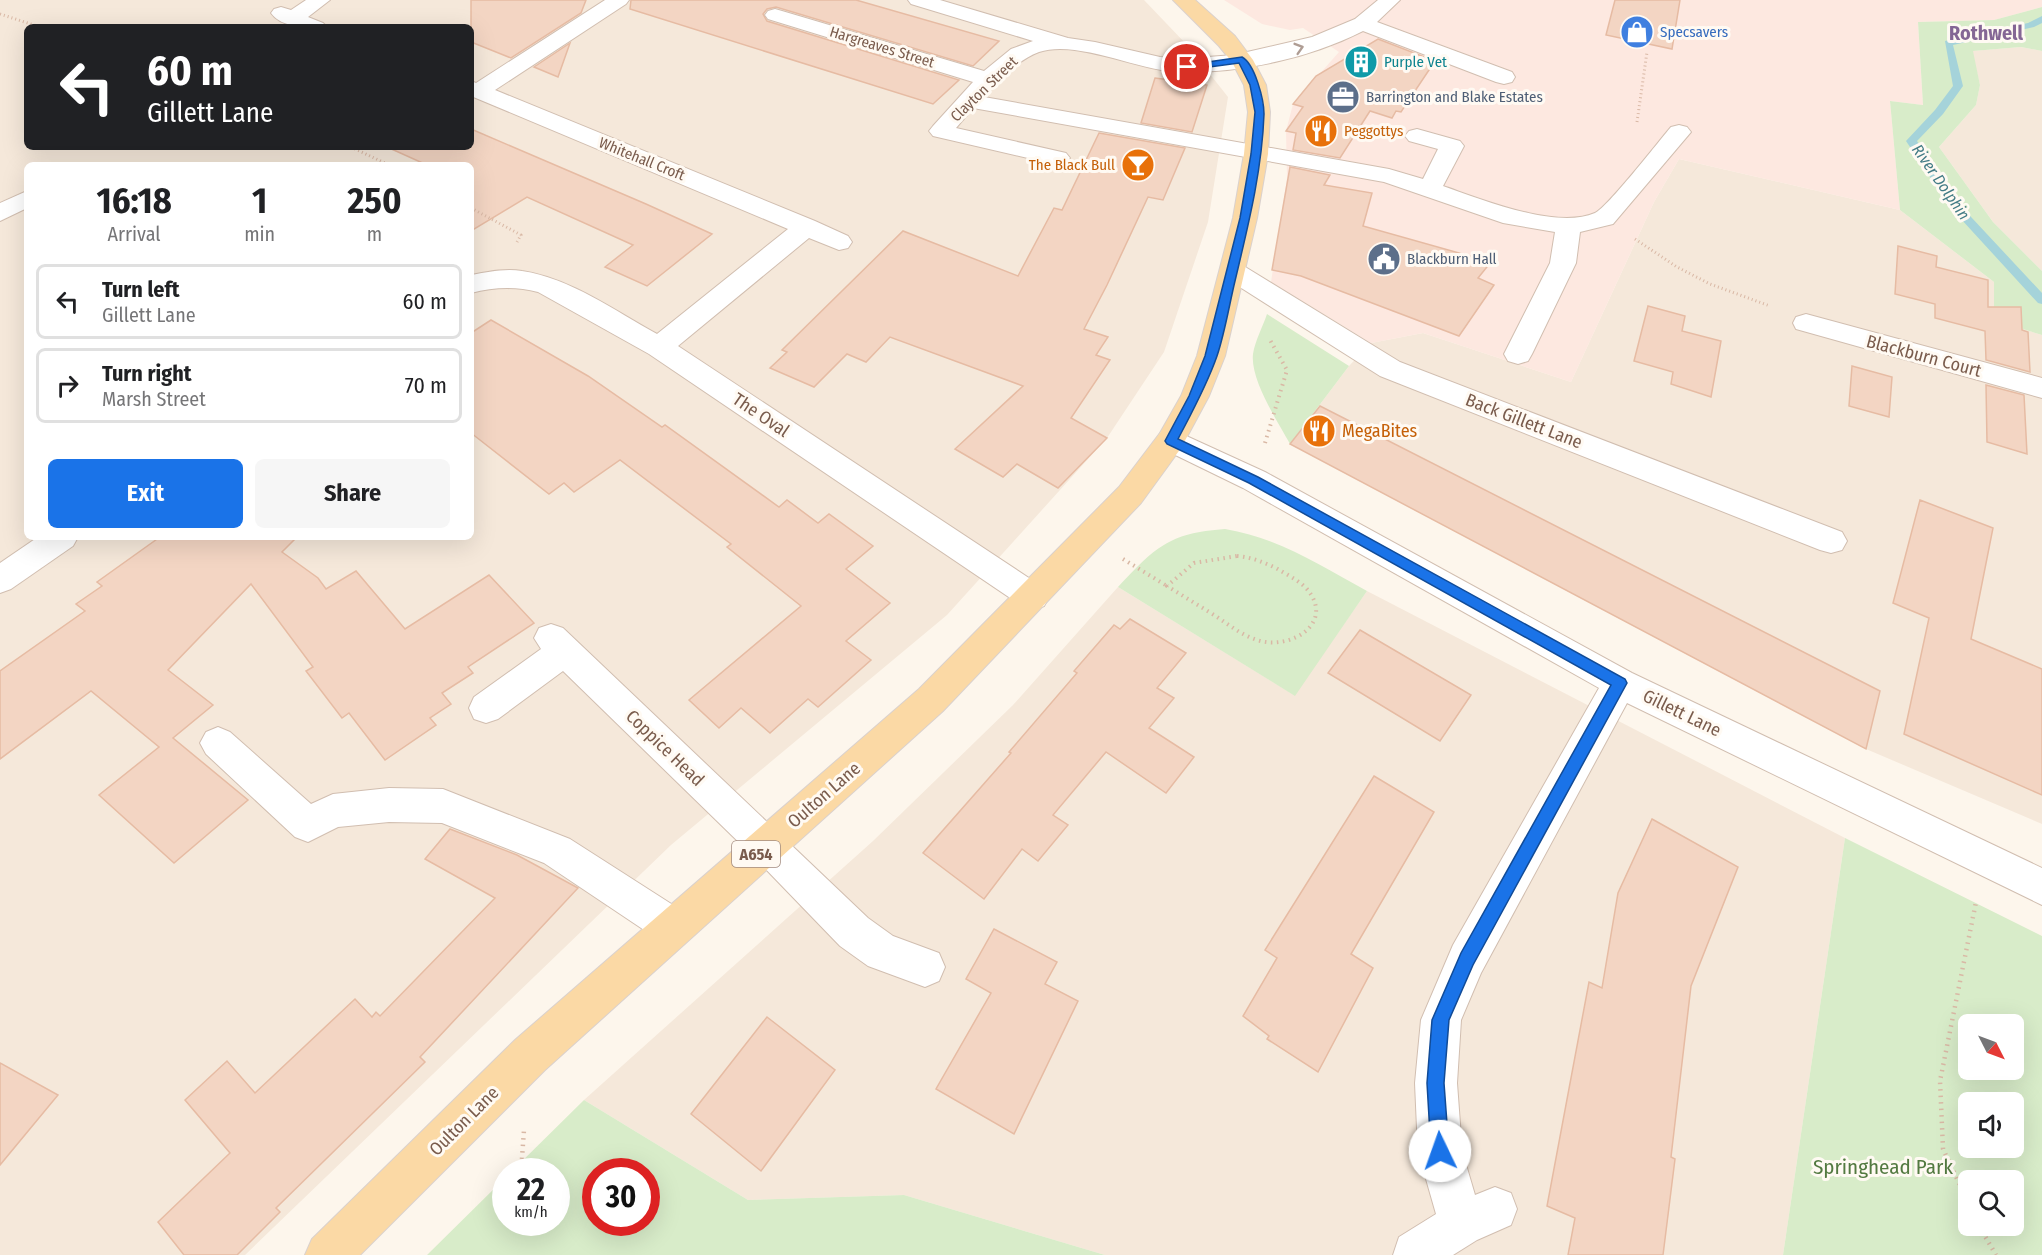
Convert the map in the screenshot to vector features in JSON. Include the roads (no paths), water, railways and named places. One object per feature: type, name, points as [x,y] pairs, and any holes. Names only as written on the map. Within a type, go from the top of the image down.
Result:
[{"type":"main road","name":"A654","points":[[1171,441],[1195,396],[1211,356],[1233,271],[1256,154],[1259,112],[1255,85],[1242,60],[1227,41],[1184,0]]},
{"type":"main road","name":"Oulton Lane","points":[[328,1255],[530,1055],[931,700],[1130,495],[1171,441]]},
{"type":"street","points":[[298,22],[320,0]]},
{"type":"street","name":"Whitehall Croft","points":[[475,89],[619,0]]},
{"type":"street","name":"Hargreaves Street","points":[[792,0],[775,15],[990,80]]},
{"type":"street","points":[[918,0],[1076,46]]},
{"type":"street","name":"Clayton Street","points":[[1058,158],[941,131],[1013,58],[1031,48],[1049,45],[1076,46],[1160,64],[1187,67],[1242,60],[1298,49],[1362,23],[1390,0]]},
{"type":"street","points":[[1362,23],[1504,77]]},
{"type":"street","name":"Whitehall Croft","points":[[475,89],[839,242]]},
{"type":"street","points":[[969,101],[1389,176],[1512,218],[1569,226],[1604,219],[1679,132]]},
{"type":"street","points":[[1416,136],[1452,146],[1429,190]]},
{"type":"street","points":[[0,213],[24,200]]},
{"type":"street","points":[[1518,354],[1563,263],[1569,226]]},
{"type":"street","points":[[658,347],[806,227]]},
{"type":"street","name":"Back Gillett Lane","points":[[1233,271],[1390,369],[1831,541]]},
{"type":"street","name":"The Oval","points":[[480,282],[520,279],[546,285],[658,347],[1033,597]]},
{"type":"street","name":"Blackburn Court","points":[[1806,323],[2042,388]]},
{"type":"street","name":"Gillett Lane","points":[[1171,441],[1254,480],[1620,683],[2042,887]]},
{"type":"street","points":[[0,580],[58,540]]},
{"type":"street","name":"Coppice Head","points":[[486,708],[558,644],[854,932],[882,952],[925,967]]},
{"type":"street","points":[[1415,1253],[1478,1216],[1440,1151],[1436,1083],[1441,1020],[1467,959],[1620,683]]},
{"type":"street","points":[[218,743],[308,825],[333,811],[389,806],[443,806],[557,851],[674,927]]},
{"type":"waterway","name":"River Dolphin","points":[[2042,19],[2031,25],[1948,43],[1958,86],[1939,112],[1911,141],[1954,205],[2042,300]]},
{"type":"place","name":"Specsavers","points":[[1637,32]]},
{"type":"place","name":"Purple Vet","points":[[1361,62]]},
{"type":"place","name":"Barrington and Blake Estates","points":[[1343,97]]},
{"type":"place","name":"Peggottys","points":[[1321,131]]},
{"type":"place","name":"The Black Bull","points":[[1138,165]]},
{"type":"place","name":"Blackburn Hall","points":[[1384,259]]},
{"type":"place","name":"MegaBites","points":[[1319,431]]},
{"type":"district","name":"Rothwell","points":[[1986,33]]},
{"type":"park label","name":"Springhead Park","points":[[1883,1167]]}]
